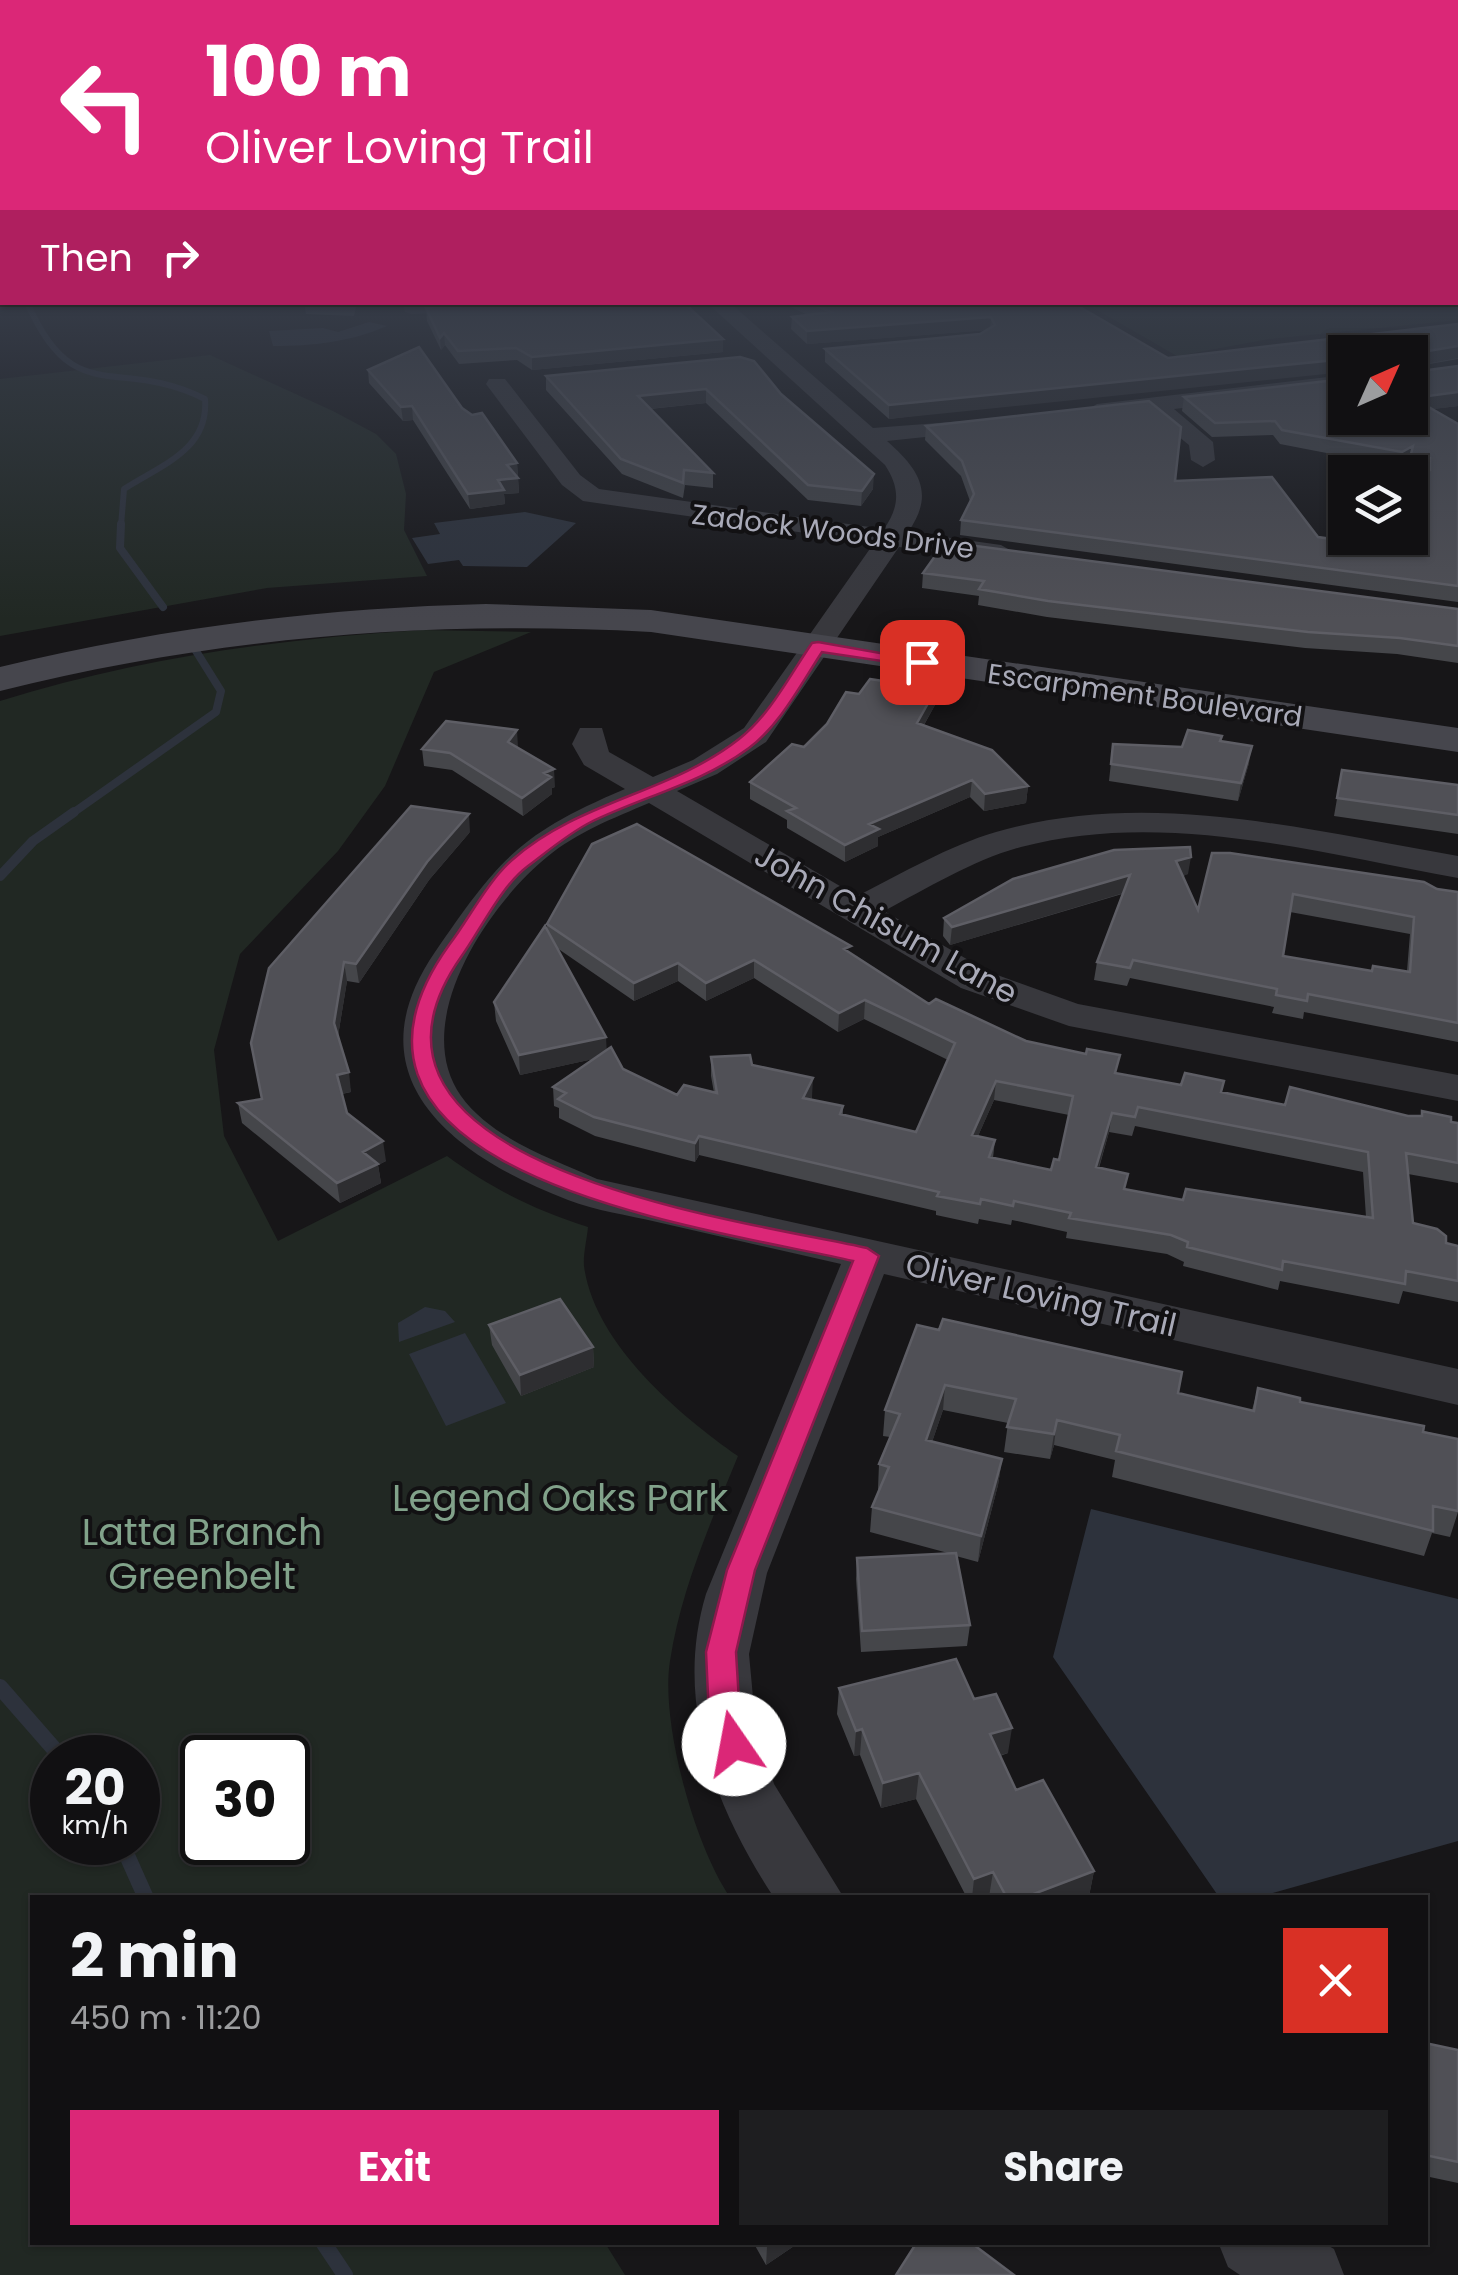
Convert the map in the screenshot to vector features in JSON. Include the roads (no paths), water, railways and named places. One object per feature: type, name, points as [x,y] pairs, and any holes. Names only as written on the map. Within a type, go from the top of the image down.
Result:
[{"type":"main road","name":"Escarpment Boulevard","points":[[0,657],[205,614],[388,595],[548,594],[618,598],[825,637]]},
{"type":"main road","name":"Escarpment Boulevard","points":[[0,679],[188,637],[364,616],[548,614],[825,637],[1431,721],[1458,740]]},
{"type":"street","name":"Zadock Woods Drive","points":[[514,406],[571,480],[592,496],[1034,557]]},
{"type":"street","name":"Oliver Loving Trail","points":[[840,406],[904,472],[912,491],[909,512],[755,735],[717,761],[556,834],[502,880],[434,981],[425,1006],[421,1037],[432,1085],[467,1129],[498,1151],[554,1180],[624,1202],[1458,1388]]},
{"type":"street","points":[[1068,414],[1143,406]]},
{"type":"street","points":[[1155,406],[1201,442],[1203,460]]},
{"type":"street","points":[[869,436],[1010,421]]},
{"type":"street","name":"John Chisum Lane","points":[[590,735],[588,744],[596,758],[975,980],[1035,1004],[1110,1023],[1458,1088]]},
{"type":"street","points":[[855,911],[1007,840],[1094,824],[1191,826],[1458,867]]},
{"type":"street","points":[[809,1895],[751,1800],[724,1717],[721,1652],[741,1570],[867,1256]]},
{"type":"street","points":[[1258,2245],[1308,2275]]},
{"type":"waterway","points":[[121,526],[124,489],[191,444],[199,431],[205,406]]},
{"type":"waterway","points":[[121,524],[120,548],[163,607]]},
{"type":"waterway","points":[[70,815],[216,712],[221,691],[196,651]]},
{"type":"waterway","points":[[0,876],[33,841],[74,812]]},
{"type":"waterway","points":[[0,1687],[42,1735]]},
{"type":"waterway","points":[[131,1865],[145,1895]]},
{"type":"waterway","points":[[325,2245],[345,2275]]},
{"type":"park label","name":"Legend Oaks Park","points":[[560,1498]]},
{"type":"park label","name":"Latta Branch Greenbelt","points":[[202,1554]]}]
